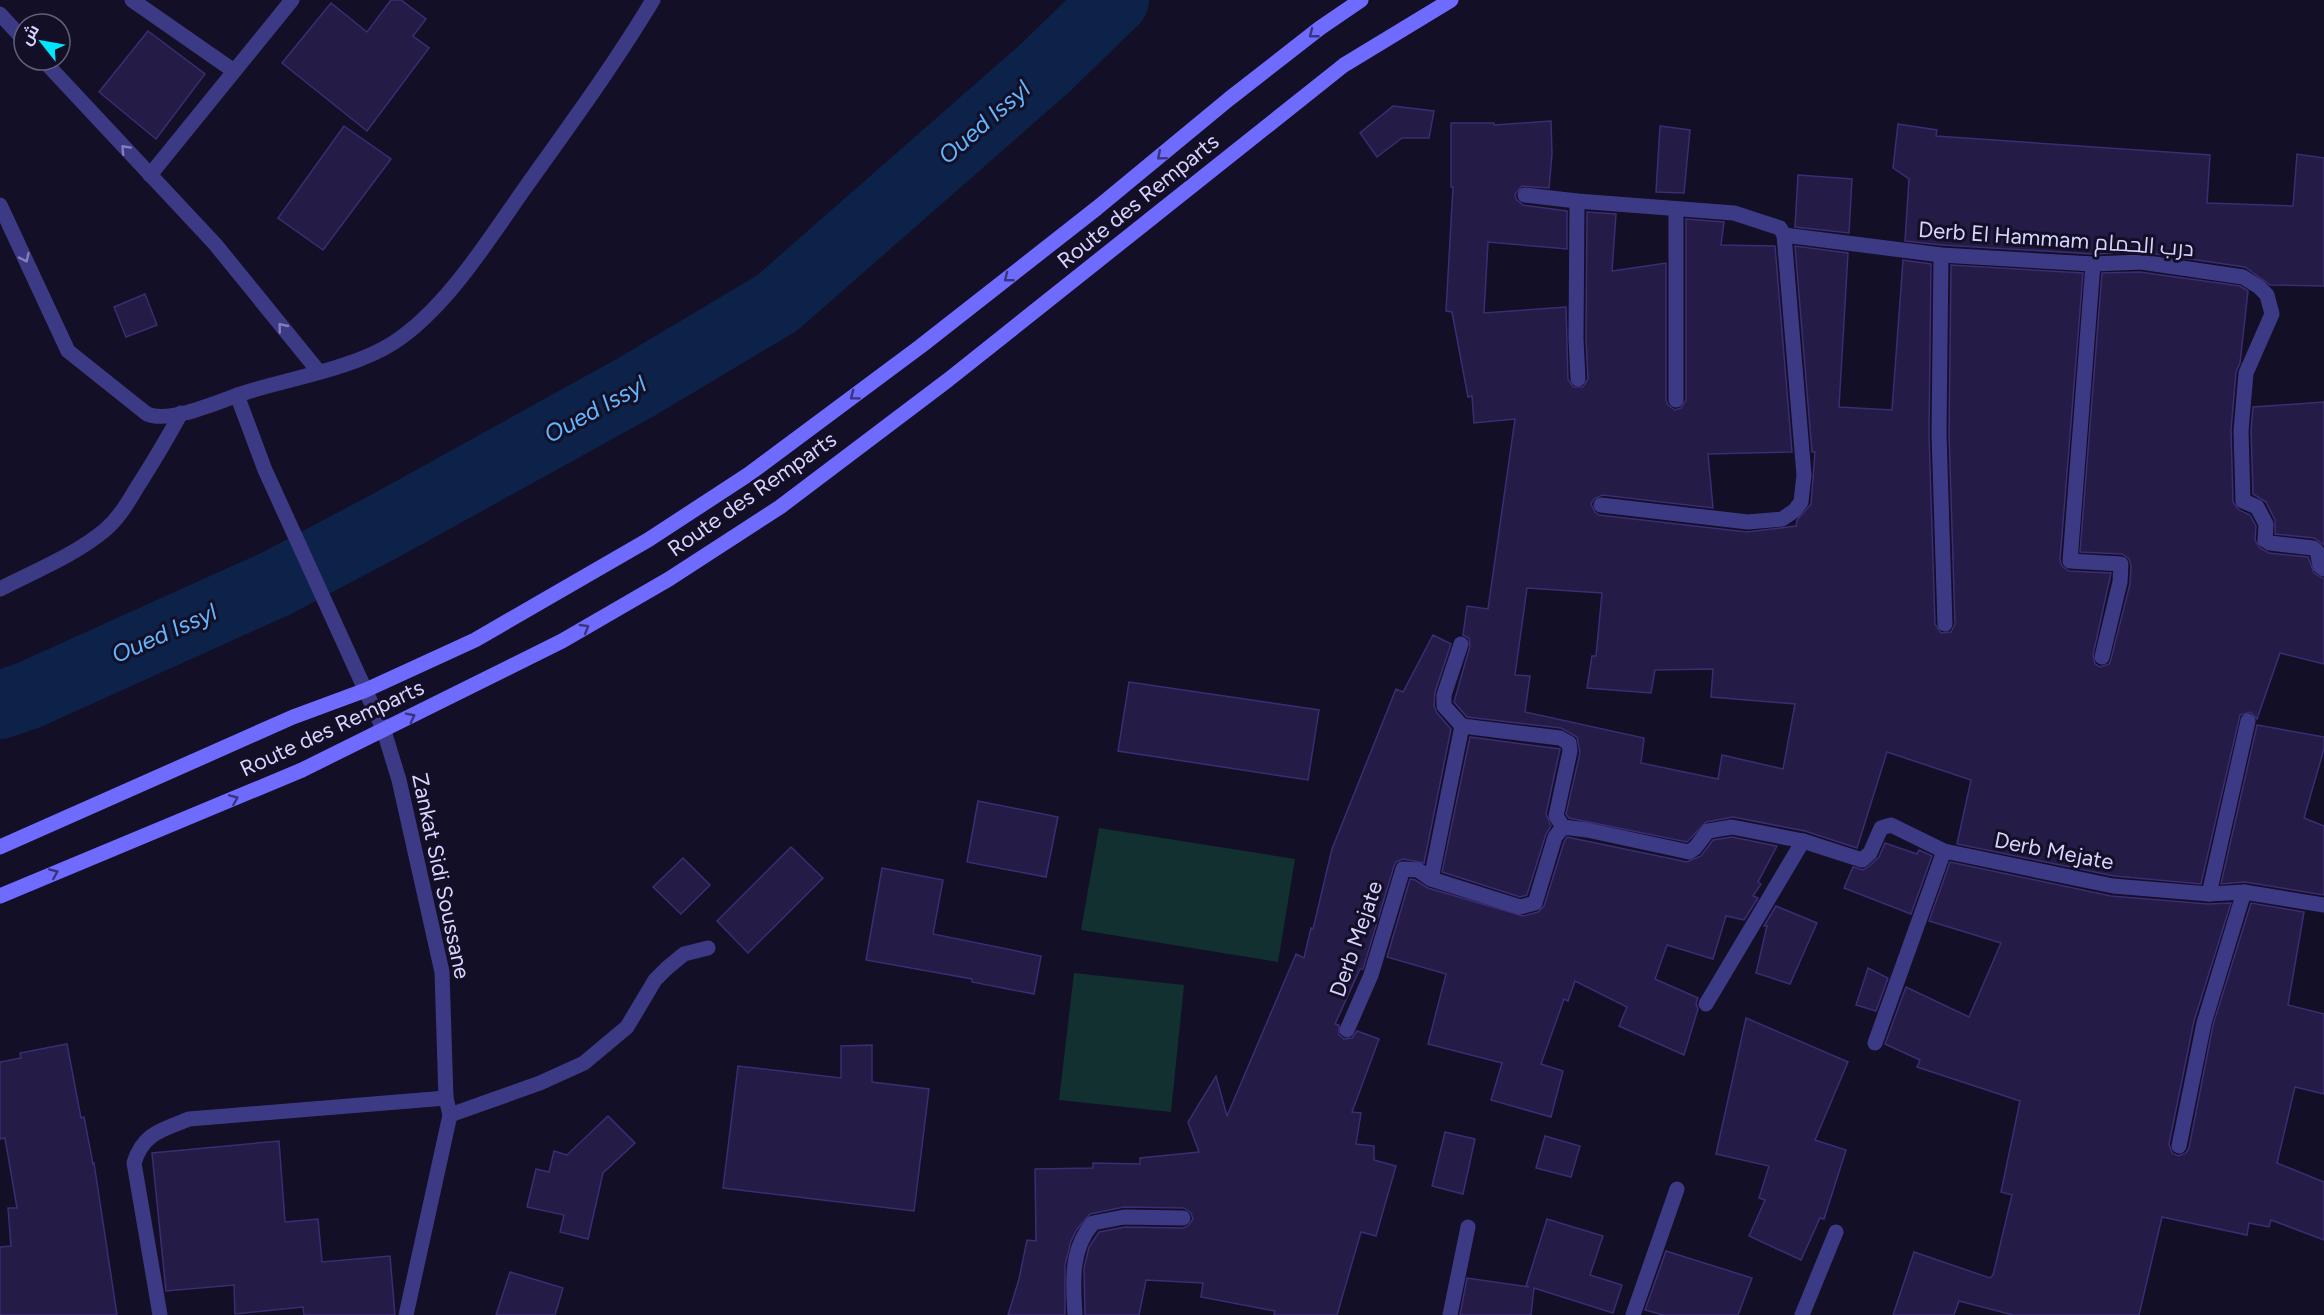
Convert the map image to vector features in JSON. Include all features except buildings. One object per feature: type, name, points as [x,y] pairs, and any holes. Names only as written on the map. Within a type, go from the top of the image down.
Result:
[{"type":"main road","name":"Route des Remparts","points":[[0,847],[293,717],[366,690],[475,640],[648,540],[749,474],[921,346],[1097,208],[1229,99],[1320,28],[1361,0]]},
{"type":"main road","name":"Route des Remparts","points":[[0,896],[302,770],[562,641],[669,579],[780,507],[967,366],[1344,65],[1451,0]]},
{"type":"street","points":[[132,0],[234,71]]},
{"type":"street","points":[[150,175],[292,0]]},
{"type":"street","points":[[0,206],[68,351],[126,396],[141,411],[152,417],[158,418],[181,413],[319,372],[371,355],[390,345],[421,322],[447,295],[505,218],[619,56],[653,0]]},
{"type":"street","points":[[0,14],[12,26]]},
{"type":"street","points":[[54,72],[215,244],[319,372]]},
{"type":"street","name":"Derb El Hammam درب الحمام","points":[[1526,195],[1734,213],[1780,228],[1784,235],[1941,255],[2093,264],[2141,262],[2243,277],[2267,295],[2272,314],[2246,373],[2241,431],[2243,501],[2257,507],[2266,524],[2265,540],[2278,545],[2313,548],[2317,551],[2320,566],[2324,568]]},
{"type":"street","points":[[1577,201],[1578,379]]},
{"type":"street","points":[[1676,209],[1676,400]]},
{"type":"street","points":[[1601,505],[1748,522],[1782,519],[1794,511],[1801,502],[1804,475],[1784,235]]},
{"type":"street","points":[[1941,255],[1939,434],[1945,624]]},
{"type":"street","points":[[2093,264],[2070,561],[2121,564],[2120,582],[2102,657]]},
{"type":"street","name":"Zankat Sidi Soussane","points":[[237,395],[265,470],[384,731],[399,780],[442,972],[447,1098],[450,1116],[406,1315]]},
{"type":"street","points":[[0,589],[48,565],[87,542],[111,524],[121,514],[149,471],[181,413]]},
{"type":"street","points":[[1461,644],[1444,695],[1444,706],[1462,726],[1560,738],[1569,743],[1570,751],[1556,816],[1557,822],[1563,827]]},
{"type":"street","points":[[2208,894],[2248,721]]},
{"type":"street","points":[[1431,879],[1462,726]]},
{"type":"street","name":"Derb Mejate","points":[[1347,1030],[1375,964],[1402,869],[1418,870],[1431,879],[1520,907],[1534,903],[1555,837],[1563,827],[1689,852],[1708,831],[1732,827],[1803,841],[1862,860],[1870,853],[1881,828],[1891,825],[1944,851],[2113,886],[2208,894],[2244,892],[2324,905]]},
{"type":"street","points":[[1706,1004],[1803,841]]},
{"type":"street","points":[[1875,1043],[1944,851]]},
{"type":"street","points":[[2179,1146],[2204,1023],[2244,892]]},
{"type":"street","points":[[450,1116],[540,1083],[584,1063],[627,1027],[655,980],[667,968],[684,954],[708,948]]},
{"type":"street","points":[[160,1315],[134,1163],[139,1146],[156,1132],[189,1119],[447,1098]]},
{"type":"street","points":[[1633,1315],[1677,1189]]},
{"type":"street","points":[[1075,1315],[1072,1298],[1076,1255],[1080,1242],[1093,1223],[1124,1217],[1183,1218]]},
{"type":"street","points":[[1450,1315],[1468,1227]]},
{"type":"street","points":[[1802,1315],[1836,1232]]},
{"type":"green space","points":[[1099,828],[1295,859],[1278,962],[1081,930]]},
{"type":"green space","points":[[1074,973],[1184,985],[1171,1112],[1059,1100]]},
{"type":"waterway","name":"Oued Issyl","points":[[0,705],[29,695],[275,584],[638,386],[777,303],[1045,68],[1115,0]]}]
